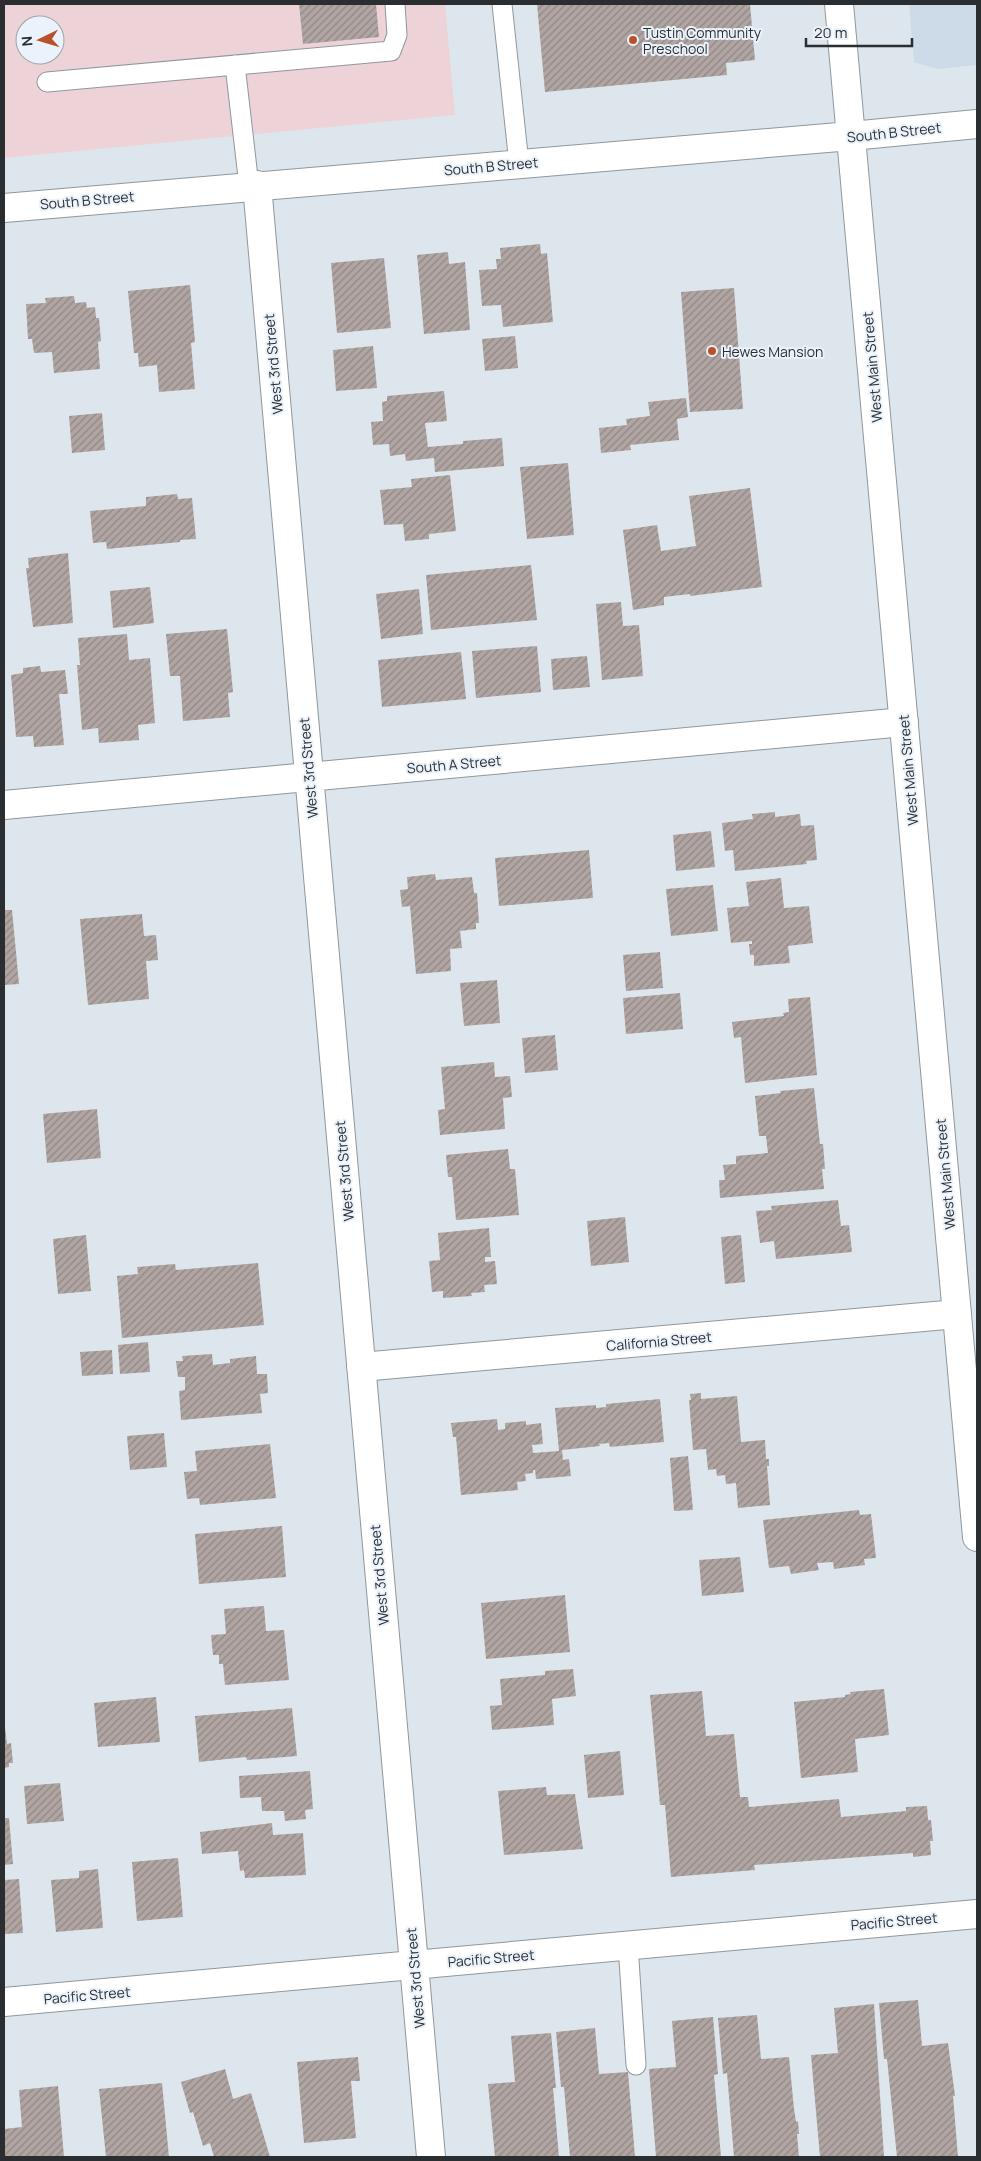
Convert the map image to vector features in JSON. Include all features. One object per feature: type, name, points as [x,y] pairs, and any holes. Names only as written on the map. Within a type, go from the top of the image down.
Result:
[{"type":"street","name":"West Main Street","points":[[839,4],[977,1537]]},
{"type":"street","name":"South B Street","points":[[4,208],[977,124]]},
{"type":"street","name":"West 3rd Street","points":[[253,185],[309,777],[430,2157]]},
{"type":"street","name":"South A Street","points":[[4,805],[904,722]]},
{"type":"street","name":"California Street","points":[[361,1367],[957,1314]]},
{"type":"street","name":"Pacific Street","points":[[4,2002],[977,1914]]},
{"type":"lane","points":[[46,82],[391,51],[397,35],[395,4]]},
{"type":"lane","points":[[502,4],[519,164]]},
{"type":"lane","points":[[235,65],[253,185]]},
{"type":"lane","points":[[628,1945],[636,2065]]},
{"type":"shaded area","points":[[4,4],[445,4],[455,115],[4,158]]},
{"type":"shaded area","points":[[909,4],[977,4],[977,65],[937,69],[914,62]]},
{"type":"building","points":[[299,4],[376,4],[379,37],[303,44]]},
{"type":"building","points":[[537,4],[750,4],[755,60],[726,63],[727,75],[545,92]]},
{"type":"building","points":[[540,244],[541,254],[547,253],[553,322],[503,327],[501,305],[482,306],[479,270],[497,269],[496,259],[501,259],[500,248]]},
{"type":"building","points":[[448,252],[449,264],[465,262],[470,330],[424,334],[417,255]]},
{"type":"building","points":[[384,258],[391,328],[337,333],[331,263]]},
{"type":"building","points":[[190,285],[195,342],[191,343],[195,389],[159,392],[157,365],[139,367],[138,353],[134,353],[128,291]]},
{"type":"building","name":"Hewes Mansion","points":[[734,288],[743,409],[690,412],[681,292]]},
{"type":"building","points":[[74,296],[75,303],[86,302],[87,308],[95,307],[96,318],[99,318],[101,341],[98,342],[100,369],[54,373],[52,352],[34,353],[32,339],[28,339],[26,304],[46,303],[45,298]]},
{"type":"building","points":[[515,336],[518,368],[485,371],[482,339]]},
{"type":"building","points":[[373,346],[377,388],[336,391],[333,350]]},
{"type":"building","points":[[444,391],[447,421],[425,423],[428,447],[463,444],[463,441],[502,438],[504,466],[435,472],[434,458],[406,461],[405,454],[390,456],[389,444],[373,445],[371,422],[383,421],[382,402],[387,401],[387,396]]},
{"type":"building","points":[[686,398],[688,417],[677,419],[679,440],[630,445],[631,450],[601,453],[599,428],[627,425],[626,419],[650,416],[648,402]]},
{"type":"building","points":[[102,413],[105,450],[72,453],[69,416]]},
{"type":"building","points":[[568,463],[574,535],[527,539],[520,467]]},
{"type":"building","points":[[450,475],[456,531],[429,534],[429,539],[405,541],[403,524],[384,525],[380,490],[412,487],[411,479]]},
{"type":"building","points":[[750,488],[762,587],[690,596],[690,594],[664,597],[664,605],[633,610],[623,530],[657,525],[661,551],[696,546],[689,496]]},
{"type":"building","points":[[177,494],[178,499],[192,498],[196,539],[107,549],[106,542],[93,543],[90,511],[146,506],[146,497]]},
{"type":"building","points":[[68,553],[73,623],[33,627],[26,568],[29,568],[28,558]]},
{"type":"building","points":[[531,565],[537,620],[431,630],[426,575]]},
{"type":"building","points":[[150,587],[154,623],[113,628],[110,591]]},
{"type":"building","points":[[419,589],[423,634],[381,639],[376,594]]},
{"type":"building","points":[[621,602],[623,626],[639,625],[643,676],[602,680],[596,604]]},
{"type":"building","points":[[227,629],[233,692],[228,693],[230,717],[183,721],[180,676],[170,676],[166,634]]},
{"type":"building","points":[[127,634],[129,660],[150,658],[155,723],[138,725],[139,740],[99,743],[98,728],[82,730],[77,665],[80,665],[78,638]]},
{"type":"building","points":[[537,646],[541,692],[476,698],[472,651]]},
{"type":"building","points":[[461,652],[466,699],[382,707],[378,660]]},
{"type":"building","points":[[587,656],[590,687],[553,690],[551,659]]},
{"type":"building","points":[[40,666],[41,672],[65,670],[68,694],[59,694],[64,745],[34,747],[33,736],[16,737],[11,675],[23,673],[23,668]]},
{"type":"building","points":[[775,812],[775,817],[800,814],[801,826],[814,825],[817,860],[806,861],[807,864],[735,871],[733,850],[725,851],[722,823],[753,819],[752,814]]},
{"type":"building","points":[[711,831],[715,867],[676,871],[673,835]]},
{"type":"building","points":[[589,850],[593,898],[499,906],[495,858]]},
{"type":"building","points":[[435,874],[436,880],[472,877],[474,893],[477,893],[479,923],[476,923],[476,929],[460,931],[462,948],[450,949],[451,971],[416,974],[410,906],[402,907],[400,890],[408,889],[407,877]]},
{"type":"building","points":[[781,878],[784,908],[809,906],[813,943],[788,946],[790,963],[754,966],[754,955],[750,955],[749,944],[752,944],[752,941],[731,943],[727,908],[749,906],[746,882]]},
{"type":"building","points":[[713,885],[718,931],[671,936],[666,889]]},
{"type":"building","points":[[4,910],[12,910],[19,984],[4,985]]},
{"type":"building","points":[[142,914],[144,936],[156,935],[158,960],[146,961],[149,999],[88,1005],[80,919]]},
{"type":"building","points":[[660,952],[663,988],[626,991],[623,955]]},
{"type":"building","points":[[497,980],[500,1023],[464,1026],[460,983]]},
{"type":"building","points":[[680,993],[683,1029],[626,1034],[623,998]]},
{"type":"building","points":[[810,997],[817,1075],[745,1083],[741,1037],[734,1038],[732,1022],[784,1016],[783,1013],[789,1012],[788,999]]},
{"type":"building","points":[[555,1035],[558,1070],[525,1073],[522,1038]]},
{"type":"building","points":[[494,1062],[495,1077],[510,1076],[512,1097],[503,1098],[505,1129],[440,1135],[438,1110],[445,1109],[441,1067]]},
{"type":"building","points":[[814,1088],[820,1144],[823,1144],[825,1169],[822,1169],[824,1189],[720,1198],[719,1180],[725,1180],[723,1165],[736,1164],[736,1156],[768,1153],[766,1136],[759,1136],[755,1096],[781,1093],[780,1091]]},
{"type":"building","points":[[97,1109],[101,1158],[47,1163],[43,1114]]},
{"type":"building","points":[[508,1149],[510,1169],[515,1169],[519,1215],[456,1220],[452,1177],[448,1177],[446,1155]]},
{"type":"building","points":[[838,1200],[841,1226],[849,1225],[852,1252],[776,1259],[774,1241],[760,1243],[756,1211],[772,1210],[771,1206]]},
{"type":"building","points":[[625,1217],[629,1262],[591,1266],[587,1221]]},
{"type":"building","points":[[489,1228],[491,1257],[485,1257],[485,1262],[495,1261],[497,1284],[484,1285],[485,1292],[471,1293],[472,1296],[443,1298],[443,1291],[432,1292],[429,1261],[440,1260],[438,1233]]},
{"type":"building","points":[[86,1235],[91,1291],[58,1294],[53,1239]]},
{"type":"building","points":[[741,1235],[745,1282],[725,1284],[721,1237]]},
{"type":"building","points":[[258,1263],[264,1325],[122,1338],[117,1276],[138,1274],[137,1267],[175,1264],[176,1270]]},
{"type":"building","points":[[148,1342],[150,1372],[120,1374],[118,1345]]},
{"type":"building","points":[[112,1350],[113,1374],[82,1376],[80,1352]]},
{"type":"building","points":[[212,1354],[213,1365],[230,1363],[230,1359],[256,1356],[257,1374],[267,1374],[268,1393],[260,1394],[262,1413],[181,1420],[179,1391],[185,1390],[185,1377],[178,1377],[176,1361],[183,1361],[182,1356]]},
{"type":"building","points":[[701,1393],[701,1399],[737,1396],[741,1442],[765,1440],[766,1459],[769,1459],[769,1466],[767,1466],[770,1505],[738,1508],[736,1483],[726,1484],[725,1475],[717,1476],[716,1469],[708,1470],[706,1449],[693,1450],[689,1400],[691,1400],[690,1394]]},
{"type":"building","points":[[660,1399],[664,1442],[610,1447],[609,1443],[599,1444],[600,1446],[562,1450],[563,1460],[569,1459],[571,1476],[536,1479],[535,1470],[533,1470],[533,1473],[525,1474],[526,1481],[517,1482],[518,1490],[461,1495],[456,1437],[453,1437],[451,1423],[497,1419],[498,1430],[505,1429],[505,1423],[526,1421],[526,1425],[541,1423],[543,1444],[532,1445],[533,1453],[559,1451],[555,1408],[596,1405],[596,1408],[606,1407],[606,1404]]},
{"type":"building","points":[[164,1433],[167,1467],[130,1470],[127,1436]]},
{"type":"building","points":[[270,1444],[276,1498],[200,1505],[199,1498],[187,1499],[184,1472],[197,1471],[195,1451]]},
{"type":"building","points":[[688,1456],[693,1510],[674,1511],[670,1458]]},
{"type":"building","points":[[859,1510],[860,1515],[871,1514],[876,1558],[864,1559],[865,1565],[834,1569],[833,1562],[817,1563],[819,1570],[791,1574],[789,1566],[769,1568],[763,1520]]},
{"type":"building","points":[[282,1526],[286,1577],[199,1584],[195,1534]]},
{"type":"building","points":[[740,1557],[744,1592],[702,1596],[699,1560]]},
{"type":"building","points":[[565,1595],[570,1652],[486,1659],[481,1603]]},
{"type":"building","points":[[264,1606],[266,1631],[284,1630],[289,1680],[225,1685],[223,1664],[219,1664],[219,1655],[213,1655],[211,1635],[226,1634],[224,1609]]},
{"type":"building","points":[[573,1669],[576,1696],[552,1699],[554,1725],[492,1730],[490,1706],[502,1705],[500,1679],[545,1675],[545,1671]]},
{"type":"building","points":[[884,1689],[889,1735],[855,1739],[858,1772],[801,1778],[794,1702],[845,1697],[845,1695],[851,1694],[850,1692]]},
{"type":"building","points":[[702,1691],[706,1736],[734,1734],[740,1797],[748,1797],[749,1807],[839,1799],[841,1817],[906,1811],[906,1807],[927,1806],[928,1820],[931,1820],[933,1841],[930,1841],[931,1855],[913,1857],[913,1853],[754,1865],[755,1870],[671,1877],[665,1805],[660,1805],[650,1695]]},
{"type":"building","points":[[156,1697],[160,1742],[98,1747],[94,1703]]},
{"type":"building","points":[[292,1708],[297,1756],[247,1760],[246,1757],[199,1762],[195,1716]]},
{"type":"building","points":[[4,1718],[7,1744],[11,1743],[13,1763],[9,1763],[9,1767],[4,1768]]},
{"type":"building","points":[[620,1751],[624,1795],[588,1798],[584,1755]]},
{"type":"building","points":[[310,1771],[313,1809],[305,1810],[306,1819],[285,1821],[284,1811],[262,1811],[261,1797],[240,1798],[239,1776]]},
{"type":"building","points":[[60,1783],[64,1821],[27,1824],[24,1786]]},
{"type":"building","points":[[546,1787],[547,1795],[575,1794],[583,1849],[504,1855],[498,1791]]},
{"type":"building","points":[[4,1818],[9,1818],[13,1864],[4,1865]]},
{"type":"building","points":[[272,1823],[273,1835],[303,1833],[306,1875],[245,1878],[244,1870],[240,1871],[238,1851],[202,1854],[200,1832]]},
{"type":"building","points":[[178,1858],[183,1917],[137,1921],[132,1862]]},
{"type":"building","points":[[98,1869],[103,1928],[56,1932],[51,1880],[79,1878],[79,1871]]},
{"type":"building","points":[[19,1879],[23,1933],[4,1934],[4,1880]]},
{"type":"building","points":[[918,2000],[922,2046],[948,2043],[955,2096],[953,2096],[958,2157],[897,2157],[887,2059],[884,2059],[879,2003]]},
{"type":"building","points":[[874,2004],[884,2157],[820,2157],[811,2055],[838,2053],[834,2008]]},
{"type":"building","points":[[757,2015],[761,2059],[789,2057],[794,2109],[796,2122],[798,2121],[799,2157],[734,2157],[727,2073],[723,2074],[718,2018]]},
{"type":"building","points":[[713,2017],[718,2074],[714,2075],[721,2157],[656,2157],[649,2069],[676,2067],[672,2021]]},
{"type":"building","points":[[595,2028],[599,2074],[628,2072],[635,2157],[570,2157],[564,2087],[561,2087],[556,2032]]},
{"type":"building","points":[[551,2033],[556,2088],[553,2088],[559,2157],[495,2157],[488,2084],[515,2082],[511,2036]]},
{"type":"building","points":[[358,2057],[360,2081],[351,2081],[356,2138],[304,2143],[297,2062]]},
{"type":"building","points":[[225,2069],[233,2099],[251,2093],[270,2157],[214,2157],[210,2143],[203,2146],[193,2112],[190,2113],[181,2082]]},
{"type":"building","points":[[162,2083],[169,2157],[106,2157],[99,2089]]},
{"type":"building","points":[[58,2086],[64,2157],[4,2157],[4,2129],[22,2127],[19,2090]]},
{"type":"place","name":"Tustin Community Preschool","points":[[633,40]]},
{"type":"place","name":"Hewes Mansion","points":[[712,351]]}]
